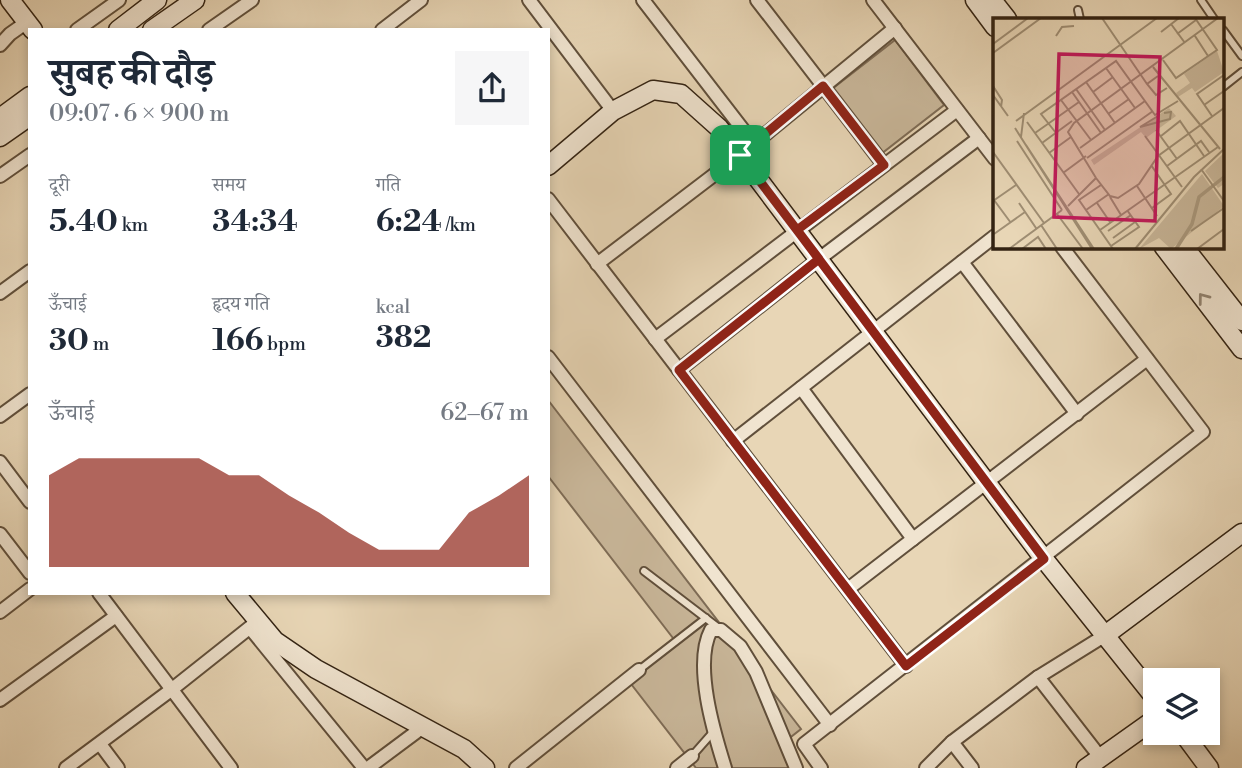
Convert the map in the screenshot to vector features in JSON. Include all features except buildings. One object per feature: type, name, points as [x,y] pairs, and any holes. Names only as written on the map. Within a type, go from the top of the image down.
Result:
[{"type":"street","points":[[0,45],[10,34],[30,26],[10,0]]},
{"type":"street","points":[[80,28],[119,0]]},
{"type":"street","points":[[121,28],[157,0]]},
{"type":"street","points":[[155,28],[195,0]]},
{"type":"street","points":[[212,28],[252,0]]},
{"type":"street","points":[[386,28],[421,0]]},
{"type":"street","points":[[529,0],[613,111]]},
{"type":"street","points":[[643,0],[747,149],[797,230],[1044,559],[1143,683]]},
{"type":"street","points":[[757,0],[884,165]]},
{"type":"street","points":[[873,0],[993,156]]},
{"type":"street","points":[[975,0],[993,24]]},
{"type":"street","points":[[992,0],[1006,18]]},
{"type":"street","points":[[597,264],[747,149],[895,28]]},
{"type":"street","points":[[550,164],[613,111],[653,90],[681,94],[747,149]]},
{"type":"street","points":[[0,118],[28,97]]},
{"type":"street","points":[[655,339],[957,110]]},
{"type":"street","points":[[0,137],[28,117]]},
{"type":"street","points":[[679,370],[819,259],[979,138]]},
{"type":"street","points":[[0,176],[28,156]]},
{"type":"street","points":[[550,203],[906,666]]},
{"type":"street","points":[[733,441],[993,238]]},
{"type":"street","points":[[821,768],[804,744],[1044,559],[1203,432],[1063,248]]},
{"type":"street","points":[[1165,248],[1242,349]]},
{"type":"street","points":[[1185,248],[1242,321]]},
{"type":"street","points":[[962,262],[1077,414]]},
{"type":"street","points":[[0,293],[28,272]]},
{"type":"street","points":[[848,589],[1147,359]]},
{"type":"street","points":[[550,360],[830,725]]},
{"type":"street","points":[[801,388],[913,539]]},
{"type":"street","points":[[0,416],[28,395]]},
{"type":"street","points":[[3,471],[28,500]]},
{"type":"street","points":[[926,768],[952,742],[1038,677],[1104,636],[1242,533]]},
{"type":"street","points":[[1,538],[28,571]]},
{"type":"street","points":[[0,612],[28,591]]},
{"type":"street","points":[[100,595],[231,768]]},
{"type":"street","points":[[236,595],[254,624],[366,768],[423,727]]},
{"type":"street","points":[[0,700],[116,616]]},
{"type":"street","points":[[66,768],[254,624]]},
{"type":"street","points":[[254,624],[316,669],[464,749],[485,768]]},
{"type":"street","points":[[725,768],[705,693],[705,641],[710,630],[722,630],[740,646],[756,672],[796,768]]},
{"type":"street","points":[[516,768],[639,670]]},
{"type":"street","points":[[1038,677],[1093,763],[1143,728]]},
{"type":"street","points":[[952,742],[972,768]]},
{"type":"street","points":[[100,744],[118,768]]},
{"type":"street","points":[[1192,745],[1209,768]]},
{"type":"street","points":[[677,768],[692,756]]},
{"type":"lane","points":[[1201,0],[1213,18]]},
{"type":"lane","points":[[1078,10],[1080,18]]},
{"type":"lane","points":[[1224,31],[1242,56]]},
{"type":"lane","points":[[1224,86],[1242,72]]},
{"type":"lane","points":[[644,571],[722,630]]},
{"type":"lane","points":[[639,670],[706,618]]},
{"type":"lane","points":[[692,756],[715,730]]},
{"type":"shaded area","points":[[895,40],[944,105],[881,154],[832,89]]},
{"type":"shaded area","points":[[550,403],[801,729],[782,744],[800,768],[696,768],[628,680],[676,642],[550,479]]},
{"type":"route","points":[[740,155],[819,259],[679,370],[906,666],[1044,559],[930,407],[797,230],[884,165],[823,86],[740,155]]}]
